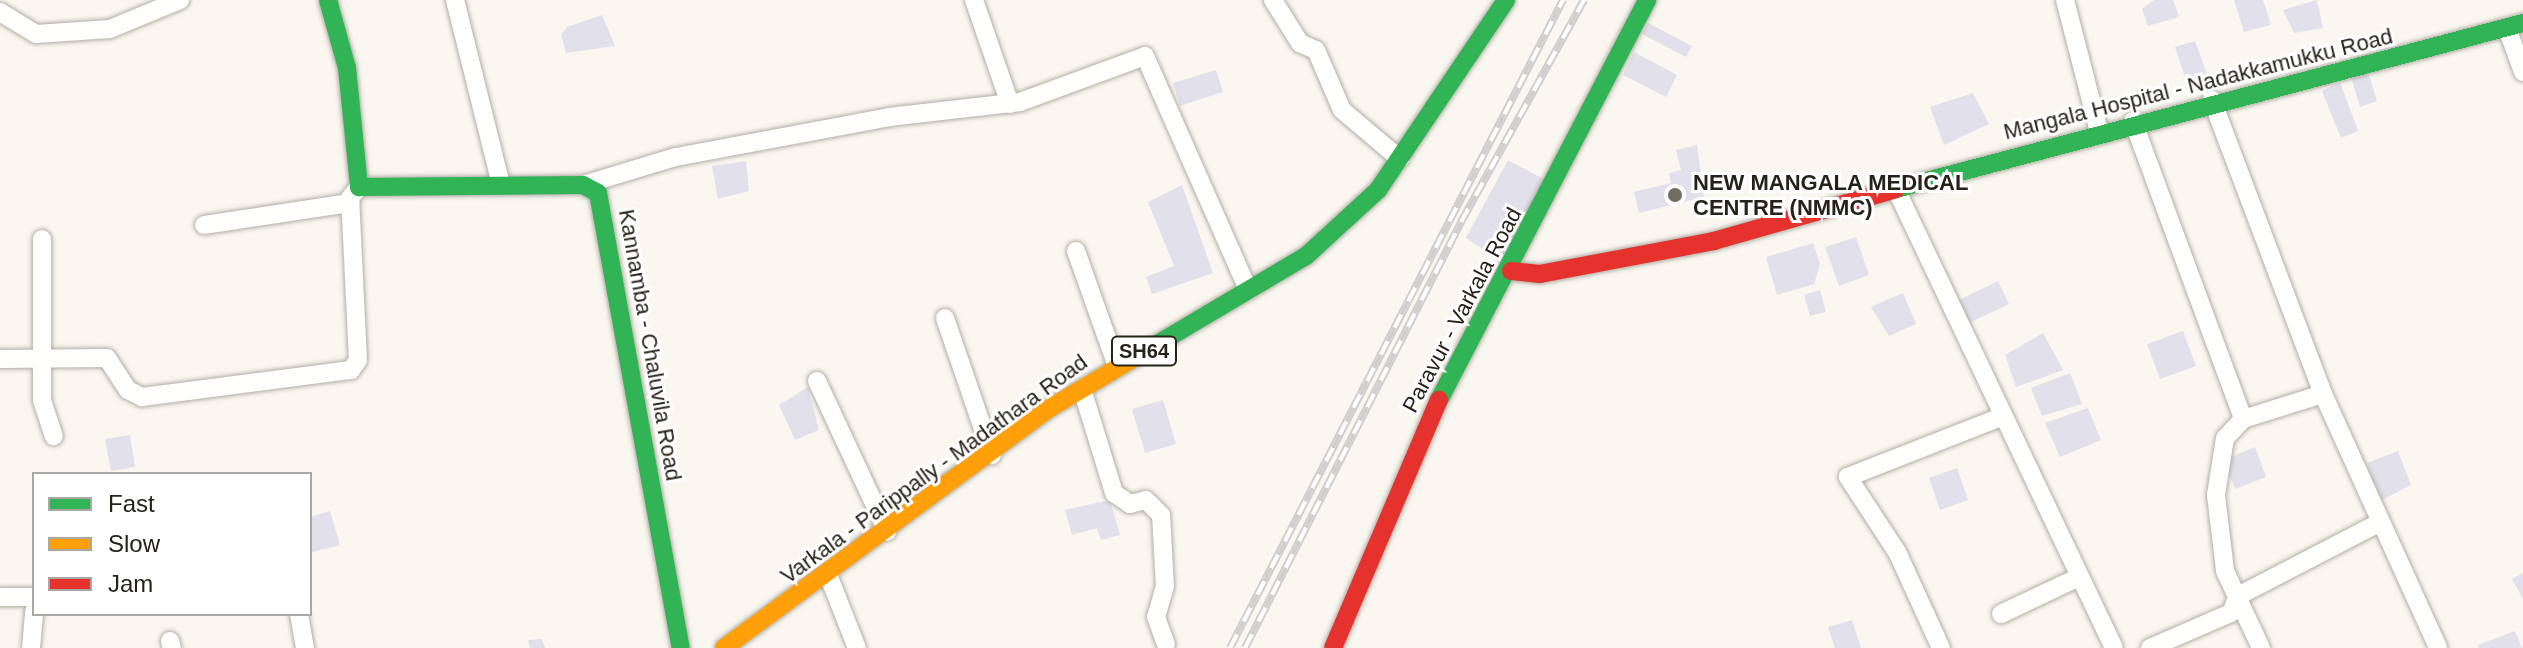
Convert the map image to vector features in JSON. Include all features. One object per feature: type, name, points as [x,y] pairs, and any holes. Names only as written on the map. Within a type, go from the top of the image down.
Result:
[{"type":"main road","points":[[328,0],[347,68],[354,195],[501,184],[583,185]]},
{"type":"main road","name":"Varkala - Parippally - Madathara Road","points":[[732,645],[1082,389],[1306,256],[1400,159],[1506,0]]},
{"type":"main road","name":"Paravur - Varkala Road","points":[[1333,648],[1445,386],[1511,271],[1647,0]]},
{"type":"main road","name":"Mangala Hospital - Nadakkamukku Road","points":[[1511,271],[1540,274],[1714,241],[2133,121],[2212,100],[2360,71],[2515,25]]},
{"type":"main road","name":"Kannamba - Chaluvila Road","points":[[583,185],[598,193],[681,648]]},
{"type":"street","points":[[0,12],[36,34],[110,29],[180,0]]},
{"type":"street","points":[[455,0],[501,184]]},
{"type":"street","points":[[974,0],[1010,104]]},
{"type":"street","points":[[1273,0],[1300,43],[1316,50],[1342,110],[1400,159]]},
{"type":"street","points":[[2065,0],[2099,131]]},
{"type":"street","points":[[2515,25],[2523,72]]},
{"type":"street","points":[[583,185],[676,157],[889,117],[1010,104],[1145,56],[1248,290]]},
{"type":"street","points":[[2212,100],[2323,394],[2438,648]]},
{"type":"street","points":[[2133,121],[2243,419]]},
{"type":"street","points":[[1895,187],[2001,417],[2114,648]]},
{"type":"street","points":[[0,359],[107,358],[128,390],[142,397],[351,370],[358,360],[354,195],[204,225]]},
{"type":"street","points":[[42,239],[42,400],[54,436]]},
{"type":"street","points":[[1076,251],[1117,366]]},
{"type":"street","points":[[945,318],[992,455]]},
{"type":"street","points":[[817,381],[887,531]]},
{"type":"street","points":[[1082,389],[1114,493],[1130,504],[1157,505],[1161,515],[1165,586],[1156,617],[1166,644]]},
{"type":"street","points":[[2261,648],[2225,571],[2216,495],[2225,438],[2243,419],[2323,394]]},
{"type":"street","points":[[1941,648],[1897,552],[1848,477],[2001,417]]},
{"type":"street","points":[[2150,648],[2231,613],[2238,596],[2379,523]]},
{"type":"street","points":[[829,577],[857,648]]},
{"type":"street","points":[[2001,614],[2079,577]]},
{"type":"street","points":[[0,597],[32,597]]},
{"type":"street","points":[[31,648],[34,616]]},
{"type":"street","points":[[299,616],[305,648]]},
{"type":"building","points":[[2154,0],[2173,0],[2179,17],[2148,26],[2142,9]]},
{"type":"building","points":[[2234,0],[2263,0],[2271,25],[2244,32]]},
{"type":"building","points":[[2317,0],[2323,28],[2294,33],[2283,10]]},
{"type":"building","points":[[602,15],[615,46],[566,53],[561,35],[567,27]]},
{"type":"building","points":[[1648,23],[1692,46],[1686,57],[1642,34]]},
{"type":"building","points":[[2195,41],[2207,74],[2186,81],[2175,47]]},
{"type":"building","points":[[1634,52],[1677,75],[1666,97],[1623,75]]},
{"type":"building","points":[[1216,70],[1223,92],[1180,106],[1173,83]]},
{"type":"building","points":[[2368,72],[2377,101],[2360,107],[2351,77]]},
{"type":"building","points":[[2340,82],[2358,131],[2341,138],[2322,91]]},
{"type":"building","points":[[1973,93],[1989,124],[1944,145],[1930,107]]},
{"type":"building","name":"NEW MANGALA MEDICAL CENTRE (NMMC)","points":[[1697,145],[1704,197],[1639,213],[1634,192],[1671,183],[1669,173],[1681,170],[1676,150]]},
{"type":"building","points":[[1508,160],[1547,181],[1501,261],[1466,238]]},
{"type":"building","points":[[746,161],[749,191],[718,199],[712,166]]},
{"type":"building","points":[[1182,185],[1213,273],[1152,294],[1146,277],[1174,266],[1148,202]]},
{"type":"building","points":[[1856,237],[1869,275],[1839,286],[1825,247]]},
{"type":"building","points":[[1813,243],[1820,264],[1814,284],[1777,295],[1766,257]]},
{"type":"building","points":[[1998,281],[2009,304],[1969,323],[1959,300]]},
{"type":"building","points":[[1820,290],[1826,312],[1810,316],[1804,295]]},
{"type":"building","points":[[1903,293],[1916,324],[1889,336],[1871,307]]},
{"type":"building","points":[[2183,331],[2196,366],[2160,379],[2147,344]]},
{"type":"building","points":[[2043,333],[2063,370],[2016,387],[2005,355]]},
{"type":"building","points":[[2070,373],[2082,404],[2042,416],[2031,388]]},
{"type":"building","points":[[808,387],[819,430],[795,440],[779,405]]},
{"type":"building","points":[[1163,400],[1176,444],[1145,453],[1132,409]]},
{"type":"building","points":[[2088,408],[2101,440],[2060,457],[2045,423]]},
{"type":"building","points":[[130,435],[135,467],[111,471],[105,439]]},
{"type":"building","points":[[2255,447],[2266,477],[2235,489],[2224,460]]},
{"type":"building","points":[[2398,451],[2411,485],[2378,502],[2367,463]]},
{"type":"building","points":[[1957,468],[1968,500],[1940,510],[1929,478]]},
{"type":"building","points":[[1110,500],[1120,535],[1101,540],[1097,528],[1072,535],[1065,510]]},
{"type":"building","points":[[330,511],[340,545],[312,552],[312,516]]},
{"type":"building","points":[[2523,573],[2523,599],[2512,579]]},
{"type":"building","points":[[1852,620],[1861,648],[1835,648],[1828,627]]},
{"type":"building","points":[[2515,631],[2522,648],[2479,648],[2478,645]]},
{"type":"building","points":[[542,639],[545,648],[530,648],[528,640]]},
{"type":"railway","points":[[1230,648],[1563,0]]},
{"type":"railway","points":[[1245,648],[1461,222],[1584,0]]},
{"type":"traffic: fast","points":[[328,0],[347,68],[359,187],[583,185],[598,193],[681,648]]},
{"type":"traffic: fast","points":[[1156,345],[1306,256],[1378,190],[1506,0]]},
{"type":"traffic: fast","points":[[1439,400],[1647,0]]},
{"type":"traffic: fast","points":[[1896,189],[2523,23]]},
{"type":"traffic: slow","points":[[724,648],[1050,408],[1156,345]]},
{"type":"traffic: jam","points":[[1511,271],[1540,274],[1714,241],[1896,189]]},
{"type":"traffic: jam","points":[[1333,648],[1439,400]]},
{"type":"place","name":"NEW MANGALA MEDICAL CENTRE (NMMC)","points":[[1675,195]]}]
